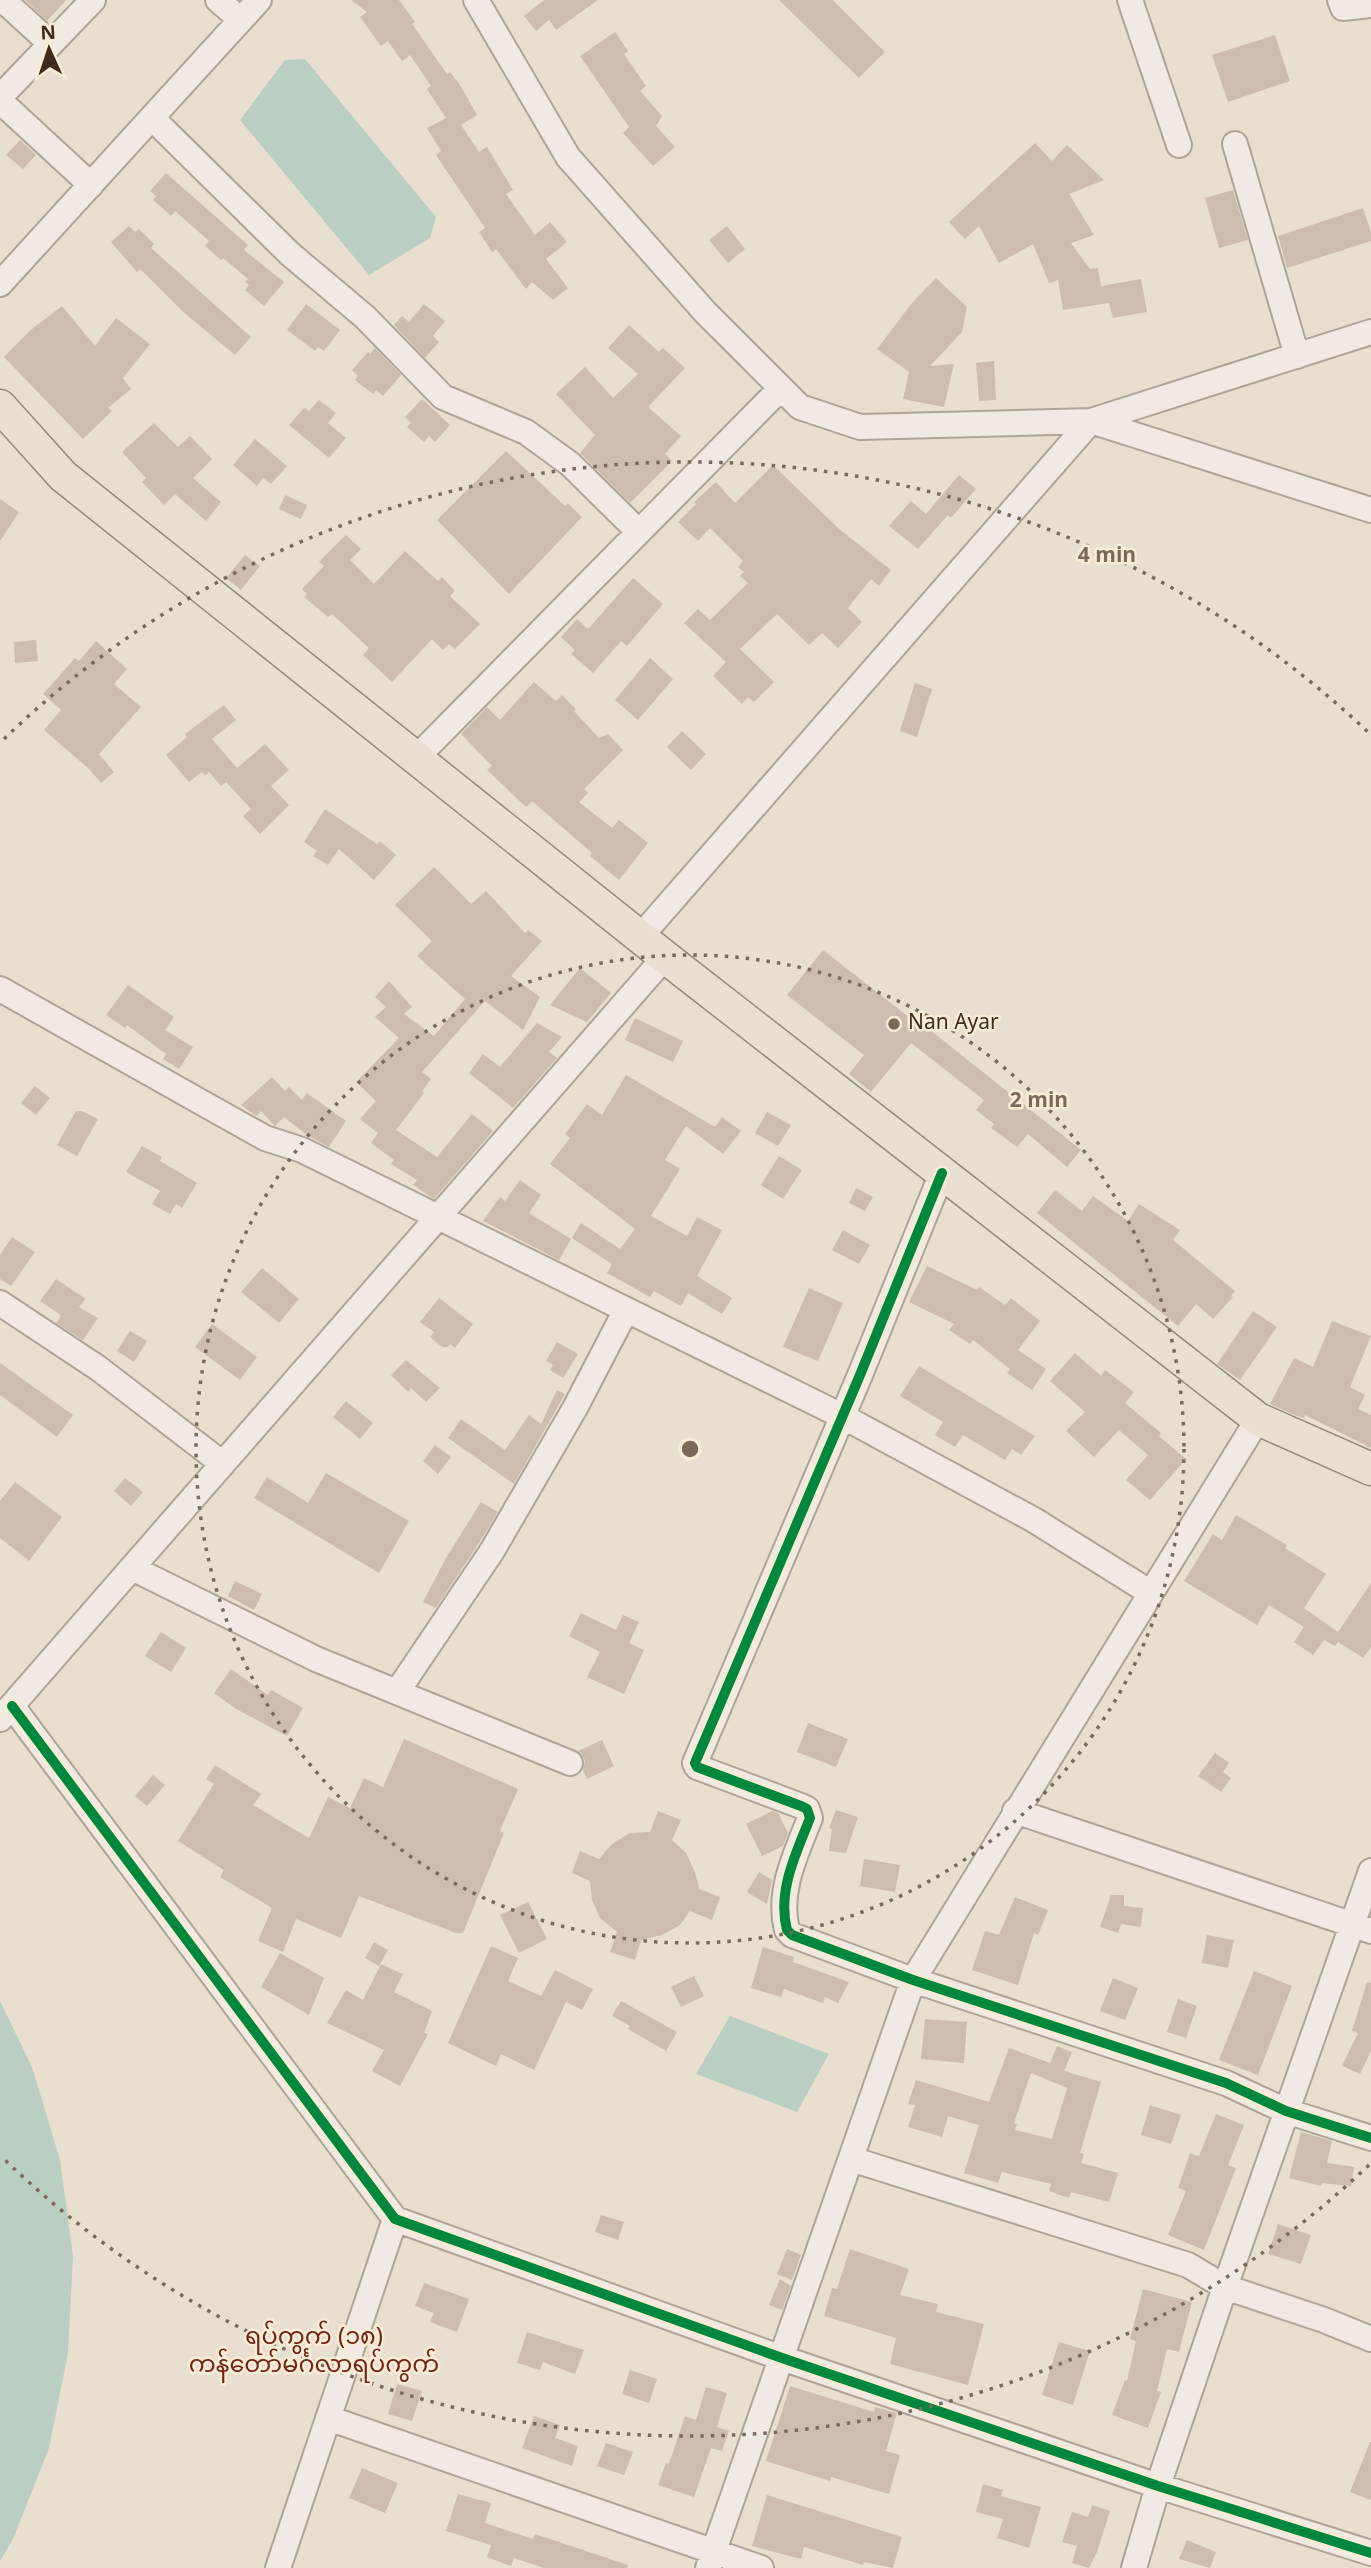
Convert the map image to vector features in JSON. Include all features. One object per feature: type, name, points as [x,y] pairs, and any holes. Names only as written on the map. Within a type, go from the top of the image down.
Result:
[{"type":"main road","points":[[7,424],[63,476],[665,957],[1258,1419],[1371,1469]]},
{"type":"street","points":[[3,0],[51,44]]},
{"type":"street","points":[[91,184],[0,99],[93,0]]},
{"type":"street","points":[[218,0],[241,20]]},
{"type":"street","points":[[0,284],[259,0]]},
{"type":"street","points":[[476,0],[568,158],[705,312],[800,407],[860,427],[1091,421],[1371,332]]},
{"type":"street","points":[[1130,0],[1179,145]]},
{"type":"street","points":[[1340,0],[1343,8],[1371,5]]},
{"type":"street","points":[[152,118],[290,254],[365,317],[443,397],[526,432],[570,464],[639,532]]},
{"type":"street","points":[[1236,144],[1297,356]]},
{"type":"street","points":[[416,758],[781,388]]},
{"type":"street","points":[[1091,421],[1371,510]]},
{"type":"street","points":[[640,937],[1091,421]]},
{"type":"street","points":[[665,957],[6,1712],[395,2219],[782,2358],[1158,2486],[1371,2553]]},
{"type":"street","points":[[0,989],[265,1138],[302,1150],[842,1416],[1034,1520],[1151,1593]]},
{"type":"street","points":[[942,1173],[695,1763],[697,1767],[801,1806],[809,1812],[810,1818],[792,1863],[783,1902],[787,1930],[792,1935],[913,1980],[1226,2083],[1286,2111],[1371,2138]]},
{"type":"street","points":[[0,1303],[98,1368],[223,1464]]},
{"type":"street","points":[[397,1692],[492,1551],[575,1408],[626,1310]]},
{"type":"street","points":[[710,2560],[913,1980],[1258,1419]]},
{"type":"street","points":[[132,1568],[316,1659],[570,1763]]},
{"type":"street","points":[[1015,1811],[1361,1928]]},
{"type":"street","points":[[1134,2568],[1158,2486],[1286,2111],[1361,1928],[1371,1871]]},
{"type":"street","points":[[851,2159],[1188,2265],[1225,2287],[1324,2320],[1371,2339]]},
{"type":"street","points":[[278,2568],[395,2219]]},
{"type":"street","points":[[328,2418],[710,2560],[761,2568]]},
{"type":"shaded area","points":[[305,59],[436,217],[430,238],[369,275],[240,120],[285,60]]},
{"type":"shaded area","points":[[0,2001],[32,2067],[60,2160],[73,2256],[68,2353],[49,2448],[13,2539],[0,2561]]},
{"type":"shaded area","points":[[730,2016],[829,2054],[797,2112],[696,2074]]},
{"type":"building","points":[[25,0],[66,0],[47,21]]},
{"type":"building","points":[[351,0],[399,0],[415,22],[412,24],[447,74],[450,72],[460,85],[477,115],[461,125],[479,152],[487,147],[513,190],[506,194],[535,235],[550,222],[567,242],[546,259],[568,288],[553,300],[532,282],[526,289],[496,249],[492,252],[479,232],[485,228],[436,155],[441,151],[427,128],[446,118],[427,89],[431,86],[410,55],[402,61],[388,41],[381,46],[360,17],[367,12]]},
{"type":"building","points":[[544,0],[598,0],[556,30],[549,20],[536,31],[524,16]]},
{"type":"building","points":[[779,0],[833,0],[885,52],[859,78]]},
{"type":"building","points":[[615,32],[628,51],[624,54],[646,86],[640,91],[662,116],[656,126],[675,147],[653,166],[623,133],[629,127],[580,56]]},
{"type":"building","points":[[1275,35],[1290,81],[1228,102],[1212,55]]},
{"type":"building","points":[[20,140],[36,155],[23,169],[6,155]]},
{"type":"building","points":[[1035,143],[1052,161],[1067,145],[1104,180],[1069,194],[1094,235],[1071,243],[1090,269],[1098,268],[1101,286],[1141,279],[1147,312],[1113,318],[1109,303],[1063,310],[1058,280],[1049,283],[1033,244],[999,263],[979,226],[965,239],[949,222]]},
{"type":"building","points":[[166,173],[248,245],[244,250],[284,282],[264,306],[245,290],[249,285],[245,282],[248,279],[205,246],[209,241],[175,211],[171,216],[153,200],[156,196],[150,191]]},
{"type":"building","points":[[1233,190],[1248,240],[1219,248],[1205,198]]},
{"type":"building","points":[[1363,208],[1371,232],[1371,241],[1287,268],[1278,236]]},
{"type":"building","points":[[129,226],[135,232],[139,229],[154,244],[151,248],[251,337],[235,355],[182,311],[140,269],[137,272],[111,242]]},
{"type":"building","points":[[727,226],[745,249],[728,263],[709,240]]},
{"type":"building","points":[[936,278],[967,307],[962,332],[930,366],[954,364],[944,407],[903,399],[909,372],[877,349],[912,303]]},
{"type":"building","points":[[306,304],[340,330],[324,351],[318,347],[315,351],[287,330]]},
{"type":"building","points":[[424,304],[445,321],[433,336],[439,342],[425,358],[394,325],[402,316],[409,322]]},
{"type":"building","points":[[62,306],[95,346],[116,318],[150,344],[123,378],[131,389],[108,408],[112,411],[83,439],[4,357],[32,329]]},
{"type":"building","points":[[629,325],[659,352],[663,348],[685,368],[648,407],[681,436],[665,454],[672,461],[630,503],[580,453],[595,435],[556,394],[585,367],[613,398],[638,374],[608,348]]},
{"type":"building","points":[[375,348],[401,375],[383,396],[376,390],[373,394],[355,380],[358,376],[352,370]]},
{"type":"building","points":[[994,361],[996,400],[979,401],[976,363]]},
{"type":"building","points":[[422,399],[450,425],[435,442],[429,436],[424,442],[407,427],[411,423],[405,417]]},
{"type":"building","points":[[319,400],[336,413],[328,423],[346,438],[329,458],[289,425],[304,408],[309,411]]},
{"type":"building","points":[[154,423],[178,447],[190,436],[212,459],[193,478],[221,502],[206,521],[175,494],[164,505],[142,482],[146,478],[122,452]]},
{"type":"building","points":[[255,439],[287,466],[271,484],[263,478],[257,486],[233,465]]},
{"type":"building","points":[[506,451],[565,506],[568,503],[582,517],[509,594],[437,520]]},
{"type":"building","points":[[773,465],[838,528],[891,570],[879,586],[871,579],[848,608],[862,622],[838,648],[822,633],[809,645],[777,614],[740,649],[774,682],[754,702],[748,697],[742,704],[713,676],[726,662],[684,623],[698,609],[710,620],[748,583],[740,576],[744,572],[738,567],[743,561],[710,528],[698,541],[678,522],[696,504],[694,502],[716,482],[735,503]]},
{"type":"building","points":[[959,475],[976,489],[951,518],[948,515],[918,549],[889,526],[911,501],[926,514]]},
{"type":"building","points":[[285,495],[307,505],[301,519],[279,509]]},
{"type":"building","points":[[0,499],[19,512],[0,541]]},
{"type":"building","points":[[346,535],[361,549],[350,560],[374,584],[405,551],[438,581],[442,577],[455,591],[450,596],[480,624],[455,649],[449,644],[443,650],[432,639],[392,682],[363,655],[369,648],[332,614],[328,617],[304,597],[307,594],[302,589],[324,566],[319,562]]},
{"type":"building","points":[[245,555],[260,566],[241,590],[226,578]]},
{"type":"building","points":[[633,578],[663,604],[627,646],[621,641],[593,673],[571,654],[575,650],[561,637],[577,619],[588,629]]},
{"type":"building","points":[[36,640],[38,661],[15,663],[14,642]]},
{"type":"building","points":[[96,641],[127,669],[114,684],[141,707],[99,754],[114,772],[101,783],[44,730],[61,710],[43,694],[75,658],[79,661]]},
{"type":"building","points":[[650,658],[673,679],[638,720],[615,700]]},
{"type":"building","points":[[534,682],[556,701],[562,695],[599,738],[608,734],[623,750],[584,789],[588,793],[579,802],[612,828],[619,820],[648,843],[619,880],[532,801],[526,807],[487,770],[492,766],[461,734],[487,707],[500,720]]},
{"type":"building","points":[[915,683],[932,689],[917,737],[900,731]]},
{"type":"building","points":[[224,705],[236,720],[212,739],[237,768],[265,744],[289,770],[271,786],[289,805],[260,834],[243,816],[251,809],[226,782],[221,786],[209,772],[205,776],[202,772],[189,782],[166,755],[187,737],[185,734]]},
{"type":"building","points":[[682,731],[706,754],[691,770],[667,747]]},
{"type":"building","points":[[325,809],[377,844],[380,841],[396,855],[374,880],[339,849],[328,865],[313,856],[317,851],[304,842]]},
{"type":"building","points":[[434,867],[471,904],[486,891],[525,933],[528,930],[542,941],[511,976],[540,997],[523,1030],[485,1001],[422,1072],[431,1079],[422,1091],[424,1093],[396,1130],[437,1157],[472,1114],[493,1131],[434,1199],[413,1185],[417,1180],[391,1164],[394,1160],[371,1143],[378,1133],[360,1119],[376,1101],[356,1082],[399,1038],[375,1017],[386,1007],[375,997],[389,981],[412,1007],[404,1014],[434,1036],[465,999],[417,956],[432,941],[395,905]]},
{"type":"building","points":[[823,950],[928,1032],[930,1030],[1081,1150],[1067,1167],[1028,1134],[1017,1147],[991,1128],[994,1124],[976,1110],[984,1100],[911,1043],[871,1092],[849,1074],[864,1055],[787,995]]},
{"type":"building","points":[[580,968],[611,993],[587,1022],[550,1005]]},
{"type":"building","points":[[128,985],[174,1017],[165,1030],[193,1047],[179,1069],[163,1059],[166,1054],[127,1025],[125,1028],[106,1015]]},
{"type":"building","points":[[635,1018],[683,1041],[673,1062],[625,1040]]},
{"type":"building","points":[[537,1023],[562,1037],[549,1052],[557,1058],[513,1108],[469,1073],[483,1054],[500,1067]]},
{"type":"building","points":[[626,1075],[715,1127],[722,1117],[741,1131],[723,1154],[686,1126],[665,1160],[680,1169],[651,1216],[687,1236],[697,1217],[722,1230],[697,1276],[732,1298],[722,1314],[688,1293],[681,1306],[654,1291],[650,1297],[607,1273],[612,1264],[572,1238],[581,1223],[620,1249],[635,1229],[550,1164],[570,1138],[565,1134],[587,1104],[602,1115]]},
{"type":"building","points":[[272,1077],[285,1091],[289,1087],[302,1100],[307,1093],[346,1121],[329,1147],[308,1136],[284,1117],[275,1126],[261,1111],[256,1116],[241,1105]]},
{"type":"building","points":[[35,1086],[50,1098],[36,1115],[21,1103]]},
{"type":"building","points":[[76,1111],[98,1119],[77,1156],[57,1145]]},
{"type":"building","points":[[767,1112],[791,1125],[778,1146],[755,1133]]},
{"type":"building","points":[[142,1146],[162,1157],[160,1161],[197,1183],[182,1208],[176,1204],[170,1214],[152,1204],[160,1191],[126,1172]]},
{"type":"building","points":[[779,1156],[802,1170],[783,1199],[761,1185]]},
{"type":"building","points":[[520,1180],[541,1195],[529,1213],[571,1239],[559,1260],[483,1221],[500,1197],[505,1201]]},
{"type":"building","points":[[856,1188],[873,1197],[865,1211],[849,1203]]},
{"type":"building","points":[[1055,1190],[1082,1211],[1093,1196],[1128,1221],[1139,1204],[1180,1230],[1173,1240],[1235,1291],[1231,1296],[1233,1297],[1213,1319],[1196,1304],[1178,1326],[1037,1213]]},
{"type":"building","points":[[843,1230],[870,1245],[859,1264],[832,1250]]},
{"type":"building","points":[[12,1237],[35,1252],[11,1286],[0,1279],[0,1255]]},
{"type":"building","points":[[927,1266],[977,1290],[979,1287],[1005,1305],[1011,1298],[1040,1321],[1018,1350],[1046,1369],[1032,1390],[1007,1373],[1010,1369],[973,1340],[970,1344],[949,1330],[954,1324],[909,1302]]},
{"type":"building","points":[[262,1268],[299,1299],[279,1323],[241,1292]]},
{"type":"building","points":[[56,1279],[86,1299],[79,1307],[98,1318],[83,1340],[56,1323],[61,1316],[40,1301]]},
{"type":"building","points":[[809,1288],[843,1303],[818,1361],[783,1347]]},
{"type":"building","points":[[439,1298],[473,1324],[455,1348],[450,1344],[448,1347],[442,1347],[430,1337],[434,1332],[420,1322]]},
{"type":"building","points":[[1253,1311],[1277,1327],[1240,1380],[1217,1364]]},
{"type":"building","points":[[1332,1321],[1371,1336],[1350,1387],[1365,1395],[1358,1409],[1371,1415],[1371,1448],[1305,1415],[1304,1418],[1297,1416],[1270,1404],[1294,1358],[1313,1367]]},
{"type":"building","points":[[212,1324],[257,1357],[240,1380],[195,1347]]},
{"type":"building","points":[[130,1331],[147,1341],[134,1362],[117,1351]]},
{"type":"building","points":[[557,1342],[578,1354],[563,1378],[550,1370],[553,1365],[546,1361]]},
{"type":"building","points":[[1075,1353],[1101,1376],[1105,1370],[1134,1392],[1125,1403],[1161,1433],[1159,1436],[1186,1459],[1150,1500],[1126,1480],[1148,1455],[1119,1430],[1094,1457],[1066,1431],[1085,1412],[1050,1381]]},
{"type":"building","points":[[406,1360],[440,1388],[426,1402],[411,1388],[408,1392],[391,1375]]},
{"type":"building","points":[[0,1363],[73,1415],[57,1437],[0,1395]]},
{"type":"building","points":[[919,1366],[1035,1436],[1021,1455],[1012,1449],[1005,1460],[963,1435],[955,1447],[935,1435],[943,1422],[900,1396]]},
{"type":"building","points":[[557,1390],[565,1394],[514,1484],[448,1438],[461,1419],[505,1450],[529,1415],[541,1424]]},
{"type":"building","points":[[346,1401],[373,1423],[360,1439],[333,1417]]},
{"type":"building","points":[[435,1445],[451,1457],[438,1474],[423,1461]]},
{"type":"building","points":[[326,1473],[409,1521],[379,1573],[254,1498],[267,1477],[308,1503]]},
{"type":"building","points":[[125,1478],[143,1492],[131,1506],[114,1491]]},
{"type":"building","points":[[15,1482],[62,1517],[29,1561],[0,1538],[0,1501]]},
{"type":"building","points":[[481,1502],[498,1512],[436,1608],[423,1602],[446,1558]]},
{"type":"building","points":[[1236,1515],[1287,1545],[1285,1548],[1326,1574],[1304,1608],[1338,1632],[1371,1583],[1371,1647],[1363,1658],[1338,1642],[1335,1646],[1324,1640],[1313,1655],[1294,1642],[1304,1627],[1269,1605],[1257,1625],[1184,1581],[1213,1534],[1222,1540]]},
{"type":"building","points":[[235,1581],[262,1594],[254,1610],[228,1596]]},
{"type":"building","points":[[581,1613],[616,1630],[623,1615],[639,1622],[629,1643],[644,1650],[624,1694],[587,1677],[600,1652],[569,1636]]},
{"type":"building","points":[[161,1632],[186,1648],[171,1672],[145,1656]]},
{"type":"building","points":[[231,1669],[268,1695],[271,1690],[303,1708],[287,1736],[236,1709],[214,1693]]},
{"type":"building","points":[[808,1723],[848,1739],[836,1767],[797,1752]]},
{"type":"building","points":[[404,1739],[518,1789],[500,1831],[504,1833],[463,1933],[456,1933],[359,1896],[341,1938],[296,1919],[283,1952],[258,1941],[272,1908],[220,1877],[224,1870],[178,1841],[214,1784],[206,1779],[215,1765],[261,1794],[253,1805],[309,1838],[328,1797],[350,1808],[364,1778],[383,1787]]},
{"type":"building","points":[[602,1740],[614,1766],[587,1779],[583,1770],[585,1760],[578,1751]]},
{"type":"building","points":[[1215,1753],[1229,1763],[1223,1772],[1231,1778],[1221,1792],[1198,1776]]},
{"type":"building","points":[[153,1775],[165,1785],[147,1806],[135,1796]]},
{"type":"building","points":[[836,1810],[858,1817],[846,1853],[829,1851],[832,1829],[829,1828]]},
{"type":"building","points":[[658,1811],[681,1820],[672,1840],[686,1853],[699,1889],[720,1897],[712,1920],[690,1911],[680,1925],[662,1935],[641,1940],[635,1960],[610,1952],[617,1932],[600,1918],[592,1900],[590,1881],[572,1873],[580,1851],[599,1859],[612,1844],[630,1833],[650,1832]]},
{"type":"building","points":[[772,1811],[778,1813],[788,1833],[783,1846],[762,1856],[746,1824]]},
{"type":"building","points":[[864,1859],[900,1865],[895,1892],[860,1886]]},
{"type":"building","points":[[759,1872],[772,1880],[767,1904],[747,1892]]},
{"type":"building","points":[[1111,1895],[1124,1895],[1124,1906],[1143,1908],[1141,1927],[1121,1924],[1118,1933],[1100,1927]]},
{"type":"building","points":[[1015,1897],[1048,1910],[1038,1935],[1034,1933],[1018,1985],[972,1970],[985,1931],[999,1935]]},
{"type":"building","points":[[528,1902],[547,1939],[519,1953],[500,1915]]},
{"type":"building","points":[[1207,1935],[1234,1940],[1228,1968],[1202,1963]]},
{"type":"building","points":[[374,1942],[388,1950],[379,1966],[365,1958]]},
{"type":"building","points":[[491,1946],[518,1958],[508,1981],[541,1996],[555,1970],[593,1989],[582,2010],[566,2002],[534,2070],[501,2054],[496,2066],[448,2043]]},
{"type":"building","points":[[763,1947],[794,1957],[793,1962],[849,1982],[838,2003],[825,1997],[823,2003],[784,1989],[781,1997],[751,1988]]},
{"type":"building","points":[[280,1953],[324,1978],[309,2015],[261,1987]]},
{"type":"building","points":[[381,1964],[403,1974],[394,1992],[432,2011],[424,2033],[428,2034],[400,2086],[372,2071],[384,2050],[327,2023],[346,1990],[363,2000]]},
{"type":"building","points":[[1254,1971],[1292,1986],[1258,2075],[1219,2060]]},
{"type":"building","points":[[694,1976],[704,1996],[681,2007],[671,1987]]},
{"type":"building","points":[[1113,1978],[1138,1988],[1125,2020],[1100,2011]]},
{"type":"building","points":[[1367,1982],[1371,1983],[1371,2051],[1360,2074],[1342,2066],[1358,2033],[1352,2031]]},
{"type":"building","points":[[1178,1999],[1197,2006],[1186,2038],[1167,2032]]},
{"type":"building","points":[[621,2001],[677,2032],[666,2051],[628,2029],[630,2026],[612,2016]]},
{"type":"building","points":[[925,2019],[967,2022],[964,2063],[921,2059]]},
{"type":"building","points":[[1057,2046],[1072,2052],[1064,2071],[1101,2082],[1080,2153],[1084,2154],[1081,2163],[1118,2173],[1109,2202],[1071,2192],[1069,2198],[1049,2191],[1051,2184],[1002,2172],[998,2183],[964,2173],[979,2125],[948,2116],[942,2137],[908,2127],[915,2105],[908,2104],[916,2080],[989,2102],[1009,2048],[1050,2063]],"holes":[[[1031,2073],[1067,2088],[1052,2139],[1015,2130],[1017,2124],[1014,2123]]]},
{"type":"building","points":[[1150,2105],[1181,2115],[1171,2144],[1141,2135]]},
{"type":"building","points":[[1216,2114],[1244,2125],[1228,2165],[1236,2168],[1204,2250],[1168,2235],[1186,2191],[1178,2188],[1190,2153],[1199,2156]]},
{"type":"building","points":[[1301,2132],[1332,2141],[1327,2163],[1354,2167],[1351,2186],[1322,2183],[1321,2186],[1289,2178]]},
{"type":"building","points":[[601,2215],[624,2222],[618,2240],[595,2232]]},
{"type":"building","points":[[1278,2224],[1311,2235],[1301,2264],[1268,2254]]},
{"type":"building","points":[[787,2249],[801,2255],[792,2280],[777,2274]]},
{"type":"building","points":[[850,2249],[909,2269],[900,2295],[938,2304],[936,2312],[984,2324],[968,2385],[890,2364],[896,2338],[824,2316],[832,2288],[837,2289]]},
{"type":"building","points":[[780,2279],[791,2286],[782,2310],[769,2305]]},
{"type":"building","points":[[424,2283],[469,2299],[457,2332],[430,2322],[434,2313],[415,2306]]},
{"type":"building","points":[[1143,2289],[1192,2302],[1179,2352],[1167,2349],[1157,2391],[1161,2392],[1148,2428],[1112,2415],[1125,2380],[1127,2381],[1136,2341],[1130,2339]]},
{"type":"building","points":[[527,2332],[584,2350],[575,2374],[543,2362],[540,2370],[517,2363]]},
{"type":"building","points":[[1059,2342],[1090,2351],[1073,2405],[1042,2395]]},
{"type":"building","points":[[630,2370],[657,2379],[649,2403],[622,2394]]},
{"type":"building","points":[[397,2384],[422,2391],[412,2421],[388,2414]]},
{"type":"building","points":[[790,2386],[874,2412],[875,2407],[897,2413],[886,2451],[900,2455],[889,2494],[831,2477],[830,2481],[766,2461]]},
{"type":"building","points":[[706,2387],[727,2393],[717,2427],[729,2431],[722,2451],[711,2448],[694,2497],[658,2485],[666,2463],[669,2464],[685,2416],[696,2420]]},
{"type":"building","points":[[534,2416],[560,2425],[555,2438],[578,2446],[572,2466],[522,2448]]},
{"type":"building","points":[[1371,2442],[1371,2500],[1350,2492]]},
{"type":"building","points":[[606,2443],[633,2452],[624,2475],[597,2466]]},
{"type":"building","points":[[362,2468],[398,2483],[385,2513],[349,2498]]},
{"type":"building","points":[[983,2484],[1003,2490],[1001,2496],[1041,2507],[1029,2548],[997,2538],[1003,2519],[976,2512]]},
{"type":"building","points":[[458,2494],[491,2503],[485,2523],[533,2539],[535,2534],[628,2565],[627,2568],[544,2568],[514,2558],[511,2566],[487,2557],[491,2545],[446,2531]]},
{"type":"building","points":[[767,2495],[902,2537],[893,2568],[864,2562],[863,2565],[804,2547],[801,2559],[752,2546]]},
{"type":"building","points":[[1092,2505],[1110,2511],[1089,2568],[1072,2563],[1077,2546],[1062,2542],[1072,2512],[1088,2517]]},
{"type":"building","points":[[1187,2540],[1216,2552],[1210,2568],[1179,2559]]},
{"type":"cycle path","points":[[942,1173],[860,1375],[695,1763],[697,1767],[807,1809],[810,1818],[794,1859],[784,1901],[787,1930],[792,1935],[913,1980],[1226,2083],[1286,2111],[1371,2138]]},
{"type":"cycle path","points":[[12,1706],[395,2219],[782,2358],[1158,2486],[1371,2553]]},
{"type":"place","name":"Nan Ayar","points":[[894,1024]]},
{"type":"district","name":"ရပ်ကွက် (၁၈) ကန်တော်မင်္ဂလာရပ်ကွက်","points":[[314,2352]]}]
